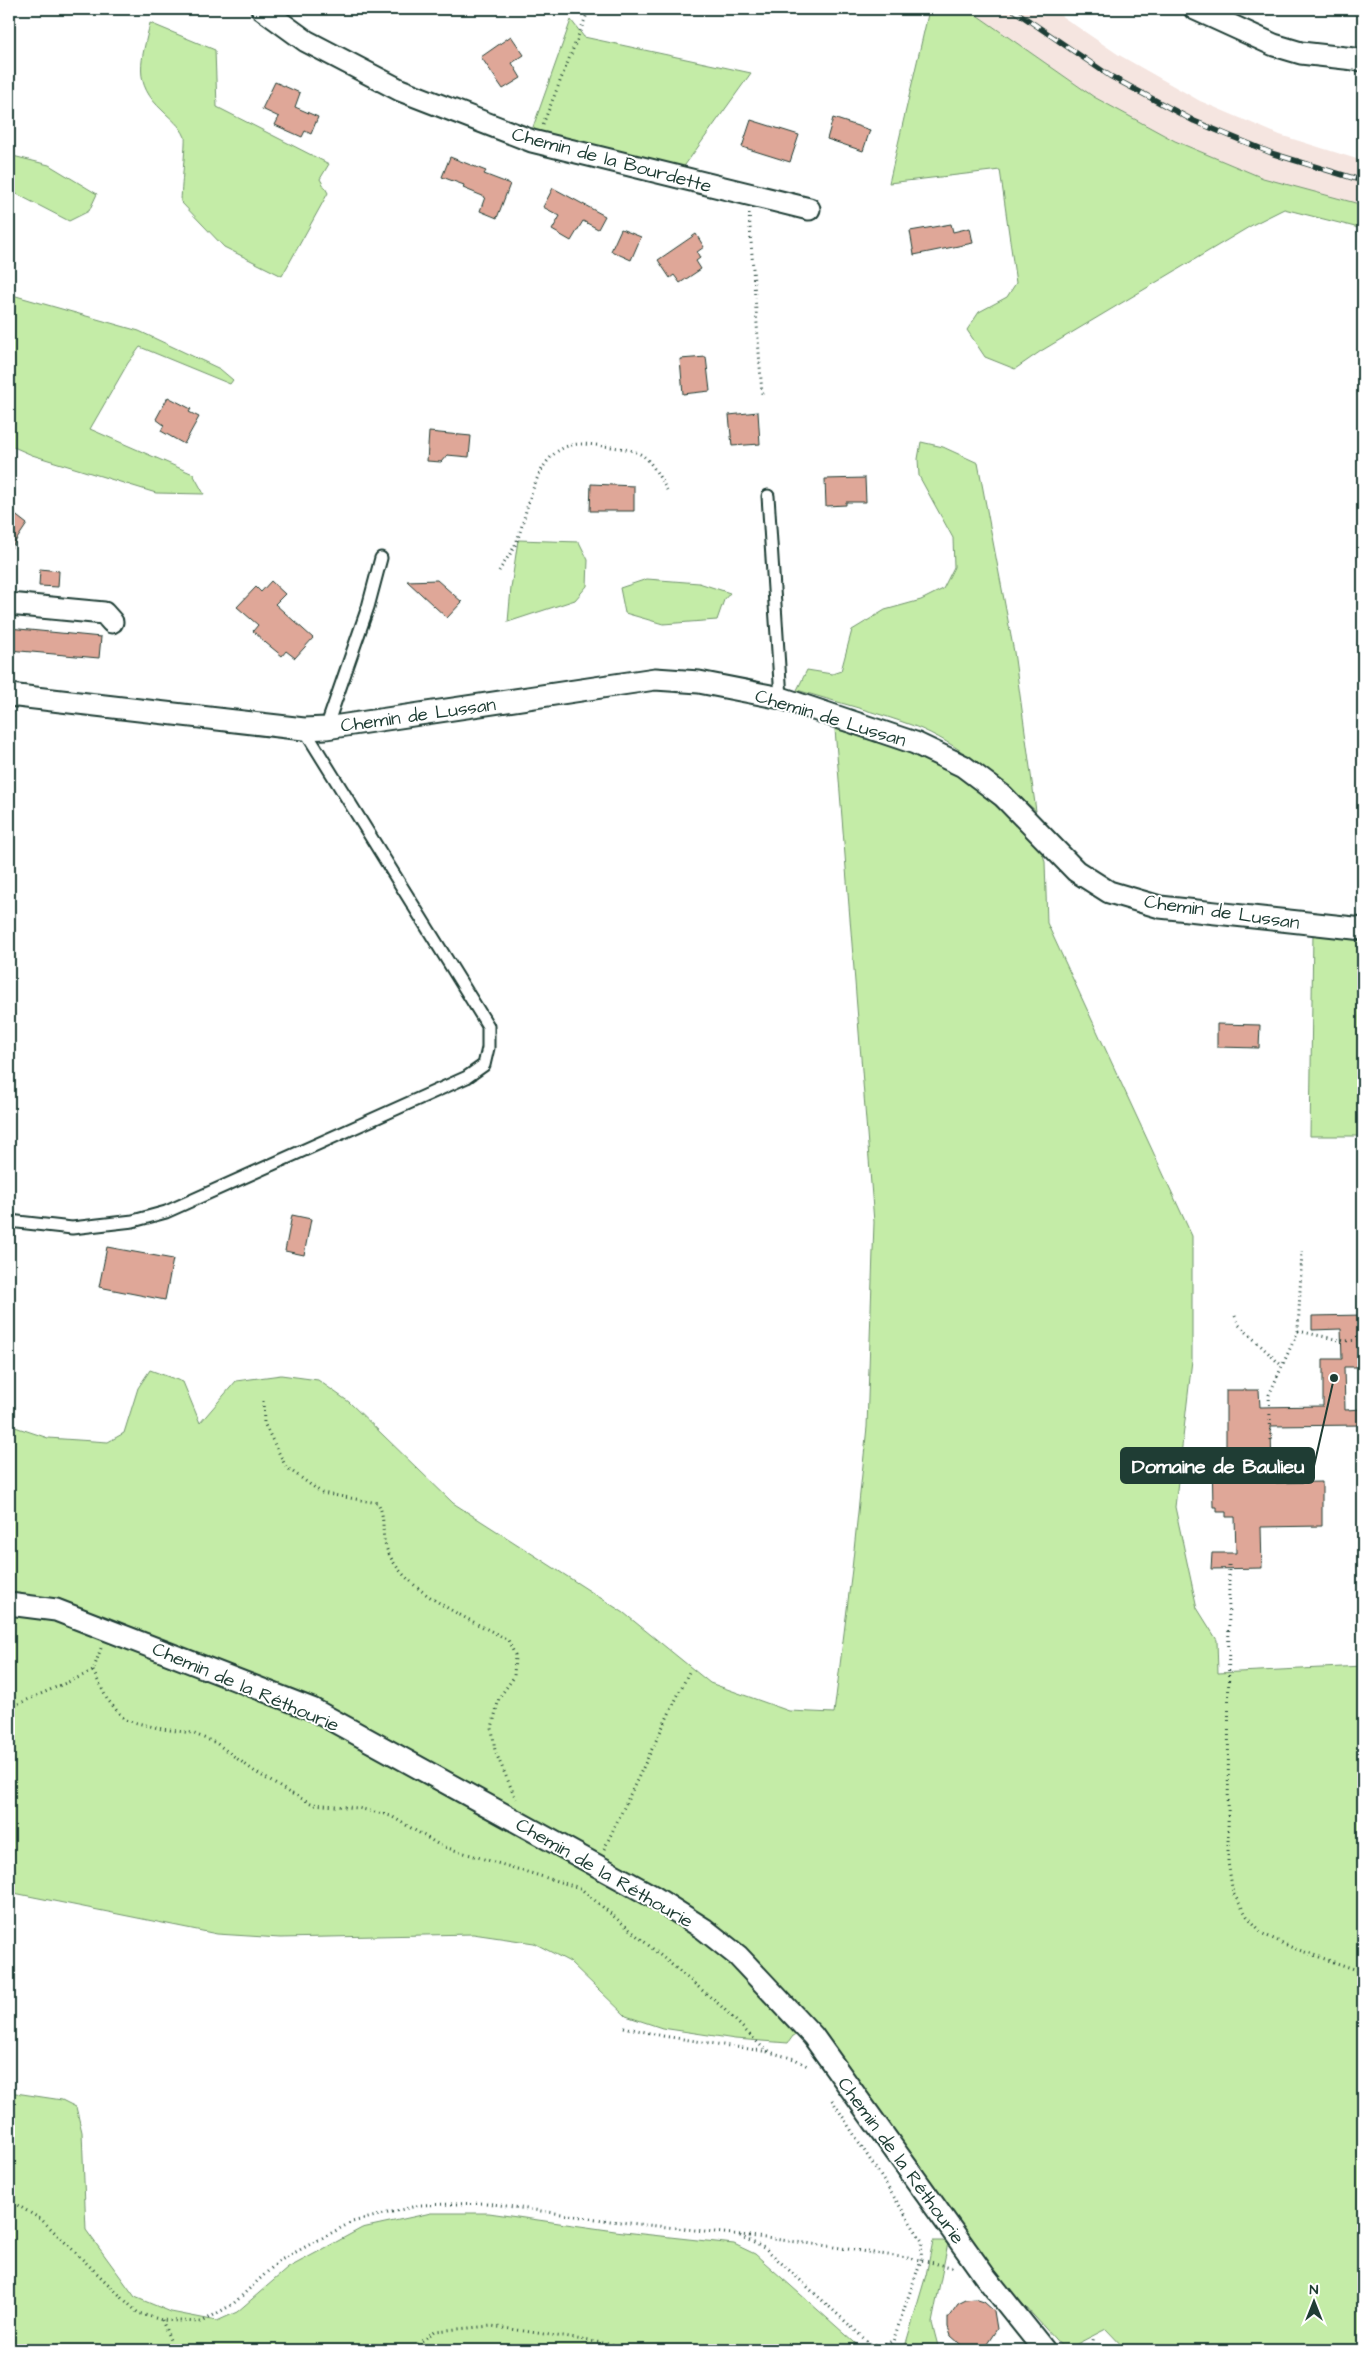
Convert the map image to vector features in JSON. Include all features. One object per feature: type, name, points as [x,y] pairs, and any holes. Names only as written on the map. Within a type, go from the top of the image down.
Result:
[{"type":"street","name":"Chemin de la Bourdette","points":[[262,9],[306,41],[400,90],[537,142],[809,209]]},
{"type":"street","points":[[1195,9],[1274,45],[1301,53],[1363,60]]},
{"type":"street","points":[[9,604],[104,613],[112,622]]},
{"type":"street","name":"Chemin de Lussan","points":[[9,695],[304,728],[326,728],[654,679],[699,682],[781,698],[915,743],[962,766],[1003,796],[1076,871],[1109,892],[1160,907],[1363,929]]},
{"type":"street","name":"Chemin de la Réthourie","points":[[9,1604],[56,1610],[312,1709],[654,1897],[704,1929],[738,1956],[806,2029],[984,2275],[1044,2350]]},
{"type":"lane","points":[[768,496],[781,698]]},
{"type":"lane","points":[[326,728],[368,607],[381,558]]},
{"type":"lane","points":[[9,1221],[72,1228],[133,1221],[166,1212],[467,1077],[484,1065],[488,1048],[488,1026],[304,728]]},
{"type":"path","points":[[537,142],[577,35],[589,9]]},
{"type":"path","points":[[748,194],[762,394]]},
{"type":"path","points":[[499,571],[518,540],[536,478],[554,454],[568,446],[580,444],[624,448],[642,453],[667,490]]},
{"type":"path","points":[[1271,1440],[1269,1395],[1298,1331],[1302,1251]]},
{"type":"path","points":[[1235,1316],[1239,1325],[1282,1366]]},
{"type":"path","points":[[1298,1331],[1344,1340],[1363,1340]]},
{"type":"path","points":[[263,1401],[264,1422],[286,1467],[322,1493],[372,1500],[378,1503],[384,1514],[385,1544],[398,1568],[419,1590],[508,1640],[516,1655],[514,1677],[499,1698],[492,1728],[495,1751],[516,1796],[521,1824]]},
{"type":"path","points":[[1229,1566],[1228,1862],[1233,1893],[1247,1916],[1263,1934],[1293,1948],[1363,1972]]},
{"type":"path","points":[[108,1629],[93,1671],[106,1699],[124,1720],[192,1734],[216,1743],[254,1771],[288,1792],[313,1804],[358,1808],[391,1816],[441,1846],[580,1888],[721,2006],[762,2047],[773,2053]]},
{"type":"path","points":[[9,1708],[93,1671]]},
{"type":"path","points":[[596,1866],[689,1672]]},
{"type":"path","points":[[624,2027],[663,2036],[773,2053],[800,2061],[811,2069]]},
{"type":"path","points":[[832,2099],[922,2240],[921,2260],[890,2350]]},
{"type":"path","points":[[9,2200],[42,2220],[138,2313],[162,2320],[202,2322],[233,2304],[279,2261],[352,2222],[420,2205],[486,2203],[610,2221],[733,2234],[921,2260]]},
{"type":"path","points":[[733,2234],[766,2249],[870,2344],[880,2345],[893,2341]]},
{"type":"path","points":[[162,2320],[174,2350]]},
{"type":"path","points":[[410,2350],[435,2331],[491,2326],[650,2350]]},
{"type":"path","points":[[1091,2350],[1094,2336]]},
{"type":"shaded area","points":[[968,9],[1051,9],[1119,55],[1200,101],[1280,135],[1363,161],[1363,205],[1263,178],[1175,141],[1094,97]]},
{"type":"green space","points":[[927,9],[968,9],[1094,97],[1175,141],[1263,178],[1363,205],[1363,229],[1284,209],[1254,224],[1041,351],[1015,369],[985,357],[967,330],[979,312],[1007,297],[1016,283],[1000,170],[889,183],[929,10]]},
{"type":"green space","points":[[571,20],[584,37],[751,73],[680,172],[532,130]]},
{"type":"green space","points":[[150,23],[215,50],[217,107],[329,164],[320,179],[328,193],[282,276],[224,247],[181,202],[185,137],[178,126],[153,100],[146,90],[143,80],[142,59]]},
{"type":"green space","points":[[9,155],[49,165],[97,194],[89,211],[69,221],[9,190]]},
{"type":"green space","points":[[9,294],[139,331],[220,369],[233,380],[230,384],[140,347],[128,363],[90,429],[193,474],[204,494],[156,493],[32,455],[9,445]]},
{"type":"green space","points":[[921,442],[943,447],[978,463],[1014,652],[1036,811],[978,763],[930,733],[885,716],[797,690],[807,670],[832,674],[841,671],[852,630],[885,610],[921,600],[943,589],[954,567],[953,538],[919,476],[918,459]]},
{"type":"green space","points":[[518,540],[579,542],[588,560],[587,586],[575,600],[508,622]]},
{"type":"green space","points":[[647,579],[699,583],[730,593],[724,600],[717,620],[663,624],[625,613],[620,588]]},
{"type":"green space","points":[[835,729],[907,751],[950,769],[987,798],[1041,847],[1045,862],[1047,923],[1192,1236],[1192,1360],[1175,1507],[1197,1608],[1217,1640],[1218,1673],[1363,1666],[1363,2350],[1126,2350],[1106,2329],[1065,2350],[992,2270],[820,2030],[793,2036],[788,2043],[735,2039],[662,2028],[626,2016],[570,1962],[534,1943],[473,1934],[280,1938],[217,1934],[9,1892],[9,1425],[48,1438],[108,1442],[124,1433],[138,1388],[150,1370],[183,1382],[200,1423],[236,1381],[281,1375],[318,1380],[349,1402],[453,1503],[624,1613],[710,1683],[789,1711],[834,1713],[867,1427],[874,1222]]},
{"type":"green space","points":[[1313,933],[1363,939],[1363,1304],[1359,1136],[1310,1136]]},
{"type":"green space","points":[[9,2092],[62,2100],[76,2107],[82,2132],[86,2230],[135,2297],[171,2312],[217,2321],[237,2312],[288,2268],[362,2228],[431,2213],[489,2213],[615,2231],[734,2244],[755,2254],[863,2350],[9,2350]]},
{"type":"green space","points":[[933,2241],[948,2243],[932,2323],[939,2350],[904,2350],[926,2275]]},
{"type":"building","points":[[511,36],[524,55],[512,63],[521,78],[503,89],[481,57]]},
{"type":"building","points":[[275,82],[300,93],[295,107],[318,117],[311,134],[305,131],[302,137],[275,125],[279,117],[262,109]]},
{"type":"building","points":[[833,118],[870,130],[863,151],[827,139]]},
{"type":"building","points":[[751,120],[799,135],[790,162],[742,147]]},
{"type":"building","points":[[450,157],[486,171],[484,174],[510,184],[497,218],[480,211],[485,197],[463,188],[464,185],[442,177]]},
{"type":"building","points":[[553,188],[605,216],[598,229],[583,221],[571,241],[552,230],[560,216],[543,207]]},
{"type":"building","points":[[951,224],[953,232],[970,228],[973,243],[914,255],[910,231]]},
{"type":"building","points":[[621,229],[641,237],[631,260],[611,251]]},
{"type":"building","points":[[696,234],[704,247],[697,252],[700,258],[696,261],[701,269],[680,283],[674,275],[670,278],[658,260]]},
{"type":"building","points":[[706,357],[710,391],[683,394],[680,359]]},
{"type":"building","points":[[168,397],[191,409],[189,412],[199,417],[184,444],[161,431],[164,425],[156,419]]},
{"type":"building","points":[[758,412],[760,444],[732,446],[729,415]]},
{"type":"building","points":[[429,432],[471,436],[469,457],[447,455],[441,462],[427,461]]},
{"type":"building","points":[[865,478],[866,502],[846,502],[846,505],[826,506],[825,479]]},
{"type":"building","points":[[591,484],[634,486],[634,511],[590,511]]},
{"type":"building","points":[[9,510],[27,524],[9,551]]},
{"type":"building","points":[[40,569],[59,571],[58,587],[39,586]]},
{"type":"building","points":[[437,580],[462,602],[447,618],[407,581]]},
{"type":"building","points":[[271,581],[285,594],[275,604],[313,638],[295,658],[286,651],[282,656],[266,643],[253,631],[258,625],[237,607],[256,587],[261,592]]},
{"type":"building","points":[[9,628],[101,637],[99,658],[9,650]]},
{"type":"building","points":[[1217,1024],[1260,1025],[1259,1048],[1217,1047]]},
{"type":"building","points":[[292,1215],[311,1219],[304,1255],[285,1251]]},
{"type":"building","points":[[107,1247],[173,1259],[165,1300],[99,1287]]},
{"type":"building","points":[[1363,1315],[1363,1336],[1357,1336],[1358,1367],[1344,1367],[1345,1410],[1363,1409],[1363,1425],[1271,1426],[1272,1483],[1322,1482],[1322,1526],[1261,1527],[1262,1568],[1211,1569],[1212,1553],[1236,1553],[1235,1517],[1226,1517],[1226,1512],[1217,1512],[1217,1507],[1213,1507],[1212,1457],[1219,1457],[1219,1448],[1226,1448],[1226,1390],[1259,1390],[1260,1407],[1323,1406],[1323,1359],[1342,1359],[1341,1329],[1312,1330],[1312,1316]]},
{"type":"building","points":[[975,2299],[984,2302],[994,2311],[997,2329],[983,2350],[967,2350],[951,2336],[948,2318],[958,2304],[966,2300]]},
{"type":"railway","points":[[1012,9],[1110,76],[1194,121],[1274,154],[1363,181]]},
{"type":"place","name":"Domaine de Baulieu","points":[[1334,1378]]}]
